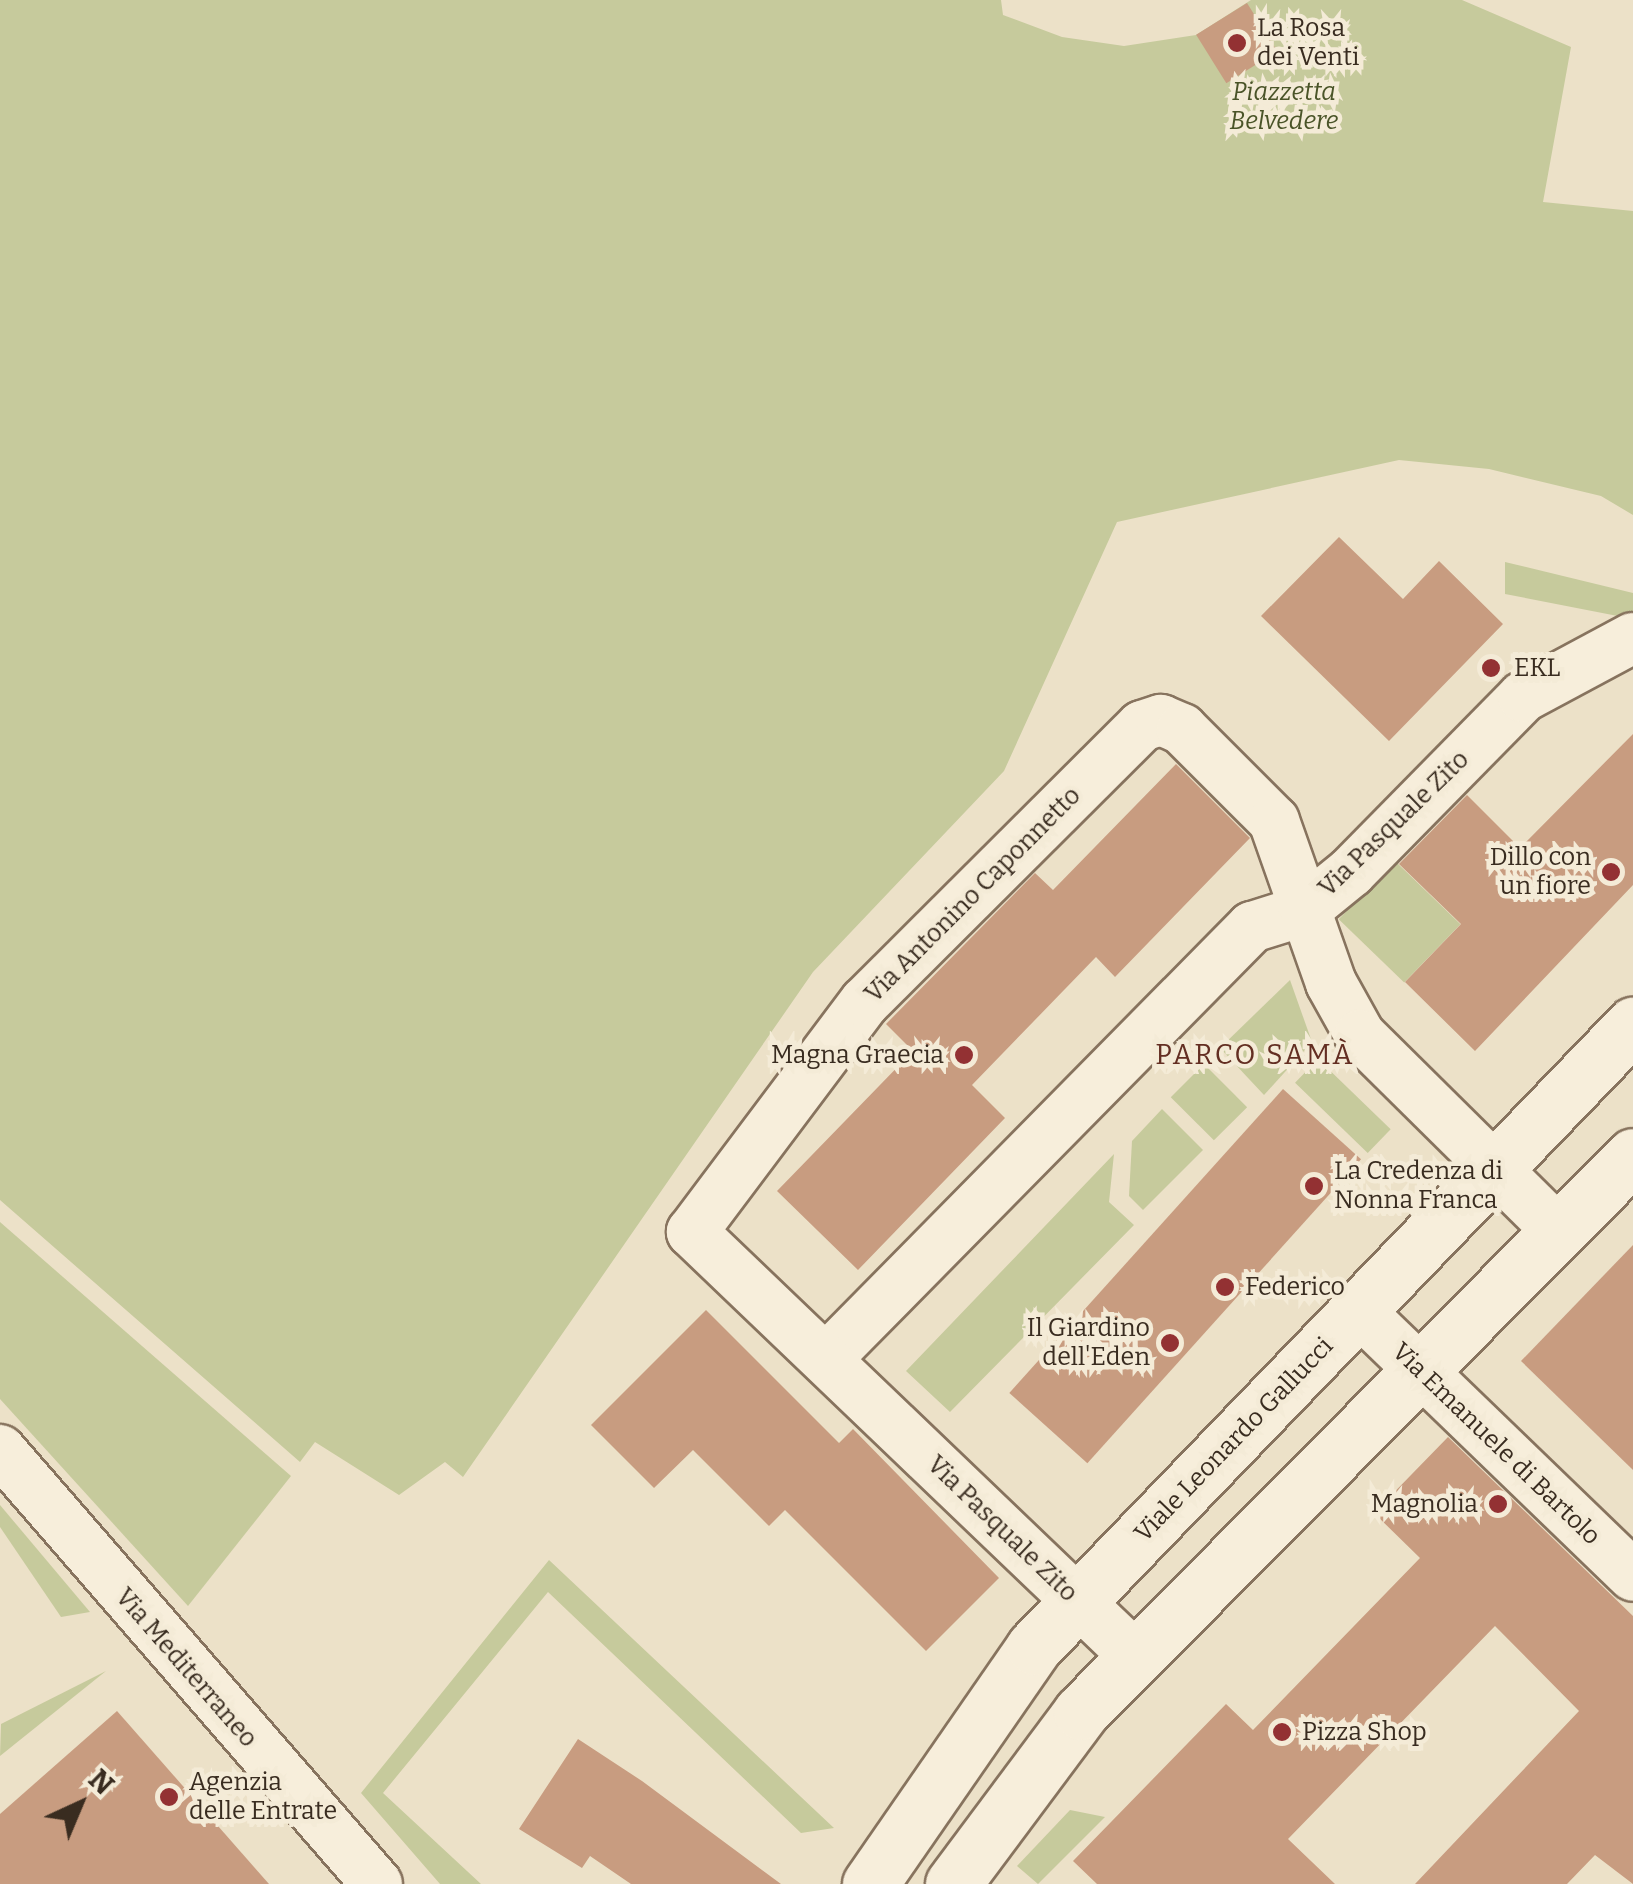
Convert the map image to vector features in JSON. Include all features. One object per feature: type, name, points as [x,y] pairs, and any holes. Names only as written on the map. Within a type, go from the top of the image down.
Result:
[{"type":"street","name":"Via Pasquale Zito","points":[[826,1360],[1252,926],[1303,911],[1522,698],[1633,638]]},
{"type":"street","name":"Via Antonino Caponnetto","points":[[692,1232],[864,1002],[1142,726],[1162,720],[1182,728],[1274,821],[1303,911]]},
{"type":"street","points":[[1303,911],[1360,1035],[1493,1172],[1558,1230]]},
{"type":"street","name":"Viale Leonardo Gallucci","points":[[870,1884],[1034,1647],[1633,1025]]},
{"type":"street","points":[[953,1884],[1081,1712],[1633,1156]]},
{"type":"street","name":"Via Pasquale Zito","points":[[692,1232],[1136,1657]]},
{"type":"street","name":"Via Emanuele di Bartolo","points":[[1359,1311],[1633,1576]]},
{"type":"street","name":"Via Mediterraneo","points":[[0,1450],[376,1884]]},
{"type":"green space","name":"Piazzetta Belvedere","points":[[0,0],[1001,0],[1003,15],[1062,37],[1124,46],[1196,35],[1251,0],[1462,0],[1571,47],[1543,202],[1633,211],[1633,515],[1601,496],[1489,469],[1399,460],[1117,522],[1004,771],[813,972],[463,1477],[445,1462],[399,1495],[315,1442],[300,1462],[0,1200]]},
{"type":"green space","points":[[1505,562],[1633,593],[1633,619],[1505,594]]},
{"type":"green space","points":[[1395,861],[1460,924],[1404,982],[1339,919]]},
{"type":"green space","points":[[1290,980],[1312,1042],[1264,1095],[1220,1048]]},
{"type":"green space","points":[[1318,1059],[1391,1129],[1368,1153],[1295,1083]]},
{"type":"green space","points":[[1204,1064],[1247,1107],[1214,1140],[1171,1097]]},
{"type":"green space","points":[[1162,1109],[1203,1150],[1143,1210],[1129,1196],[1132,1141]]},
{"type":"green space","points":[[1114,1154],[1109,1202],[1134,1225],[950,1412],[906,1371]]},
{"type":"green space","points":[[0,1222],[291,1476],[188,1606],[0,1399]]},
{"type":"green space","points":[[0,1505],[90,1612],[61,1617],[0,1527]]},
{"type":"green space","points":[[549,1560],[834,1828],[801,1833],[548,1592],[383,1793],[481,1884],[440,1884],[361,1793]]},
{"type":"green space","points":[[106,1671],[0,1756],[1,1724]]},
{"type":"green space","points":[[1070,1810],[1105,1817],[1038,1884],[1017,1866]]},
{"type":"building","name":"La Rosa dei Venti","points":[[1247,3],[1277,51],[1226,83],[1196,35]]},
{"type":"building","points":[[1339,537],[1403,599],[1439,561],[1503,624],[1389,741],[1261,616]]},
{"type":"building","points":[[1633,734],[1633,885],[1475,1051],[1405,982],[1461,924],[1399,864],[1467,795],[1520,848]]},
{"type":"building","points":[[1176,764],[1250,838],[1115,977],[1096,957],[972,1085],[1005,1118],[858,1270],[777,1191],[913,1051],[886,1024],[1035,873],[1053,890]]},
{"type":"building","points":[[1283,1089],[1361,1159],[1087,1463],[1009,1393]]},
{"type":"building","points":[[1633,1245],[1633,1470],[1521,1361]]},
{"type":"building","points":[[706,1310],[839,1443],[853,1429],[999,1578],[926,1651],[785,1510],[769,1526],[693,1450],[654,1488],[591,1425]]},
{"type":"building","points":[[1448,1437],[1633,1616],[1633,1884],[1595,1855],[1567,1884],[1415,1884],[1579,1711],[1495,1626],[1288,1839],[1335,1884],[1097,1884],[1073,1861],[1226,1704],[1253,1730],[1420,1558],[1374,1513]]},
{"type":"building","points":[[117,1711],[269,1884],[0,1884],[0,1814]]},
{"type":"building","points":[[578,1739],[642,1781],[781,1884],[631,1884],[590,1856],[582,1868],[519,1829]]},
{"type":"place","name":"La Rosa dei Venti","points":[[1237,43]]},
{"type":"place","name":"EKL","points":[[1491,668]]},
{"type":"place","name":"Dillo con un fiore","points":[[1611,872]]},
{"type":"place","name":"Magna Graecia","points":[[964,1055]]},
{"type":"place","name":"La Credenza di Nonna Franca","points":[[1314,1186]]},
{"type":"place","name":"Federico","points":[[1225,1287]]},
{"type":"place","name":"Il Giardino dell'Eden","points":[[1170,1343]]},
{"type":"place","name":"Magnolia","points":[[1498,1504]]},
{"type":"place","name":"Pizza Shop","points":[[1282,1732]]},
{"type":"place","name":"Agenzia delle Entrate","points":[[169,1797]]},
{"type":"district","name":"PARCO SAMÀ","points":[[1255,1055]]}]
